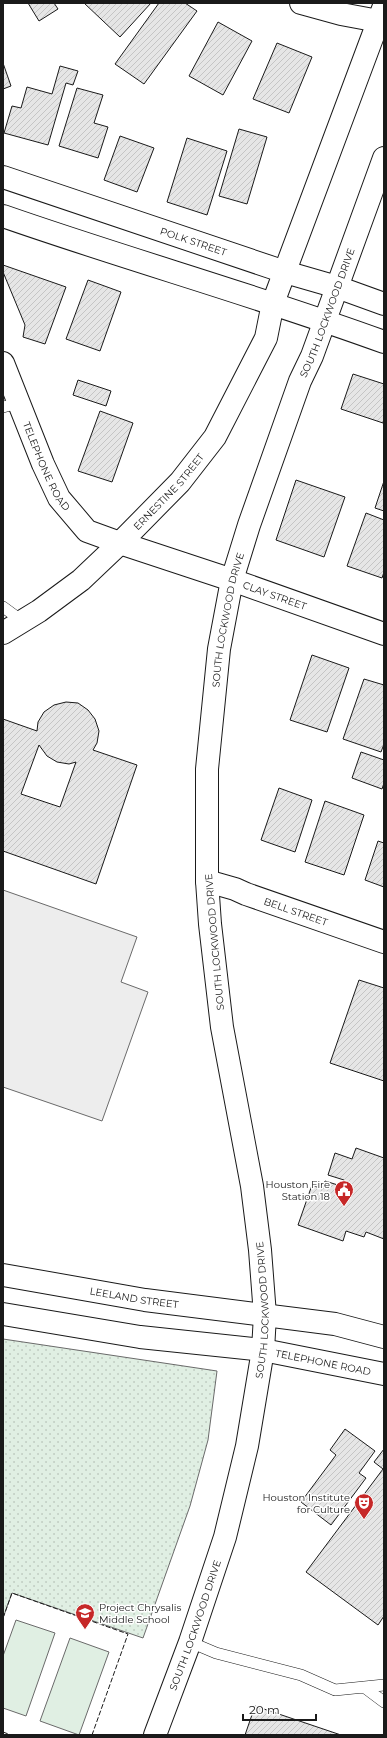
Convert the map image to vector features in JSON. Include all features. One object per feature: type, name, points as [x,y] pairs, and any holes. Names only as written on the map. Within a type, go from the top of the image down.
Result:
[{"type":"main road","points":[[273,303],[333,140],[382,16],[301,3]]},
{"type":"main road","name":"SOUTH LOCKWOOD DRIVE","points":[[155,1735],[190,1642],[229,1522],[247,1446],[263,1350],[265,1315],[260,1250],[252,1186],[222,1027],[210,924],[208,881],[208,769],[219,649],[232,580],[249,525],[300,381],[312,356],[384,158]]},
{"type":"main road","name":"POLK STREET","points":[[3,177],[285,272],[337,287],[384,304]]},
{"type":"main road","points":[[3,216],[93,247],[273,303],[384,342]]},
{"type":"main road","name":"ERNESTINE STREET","points":[[3,633],[40,611],[81,580],[180,482],[215,437],[266,338],[273,303]]},
{"type":"main road","name":"TELEPHONE ROAD","points":[[3,363],[11,405],[43,464],[59,498],[87,531],[120,543]]},
{"type":"main road","name":"CLAY STREET","points":[[120,543],[232,580],[384,634]]},
{"type":"main road","name":"BELL STREET","points":[[208,881],[236,889],[246,894],[384,942]]},
{"type":"main road","name":"LEELAND STREET","points":[[3,1275],[145,1300],[265,1315]]},
{"type":"main road","points":[[3,1314],[140,1337],[263,1350]]},
{"type":"main road","points":[[265,1315],[335,1324],[384,1337]]},
{"type":"main road","name":"TELEPHONE ROAD","points":[[263,1350],[384,1374]]},
{"type":"lane","points":[[3,607],[22,621]]},
{"type":"lane","points":[[190,1642],[216,1653],[301,1675],[335,1690],[384,1685]]},
{"type":"lane","points":[[364,1687],[384,1702]]},
{"type":"green space","name":"Project Chrysalis Middle School","points":[[3,1339],[217,1371],[208,1440],[190,1506],[143,1638],[12,1593],[3,1618]]},
{"type":"green space","points":[[16,1620],[55,1633],[26,1716],[3,1708],[3,1656]]},
{"type":"green space","points":[[70,1638],[109,1652],[79,1735],[40,1721]]},
{"type":"shaded area","points":[[3,890],[137,937],[121,982],[148,992],[102,1121],[3,1087]]},
{"type":"building","points":[[28,3],[54,3],[58,9],[39,21]]},
{"type":"building","points":[[84,3],[151,3],[120,37]]},
{"type":"building","points":[[159,3],[185,3],[197,11],[144,84],[115,64]]},
{"type":"building","points":[[218,22],[252,41],[223,95],[189,76]]},
{"type":"building","points":[[277,43],[312,57],[289,113],[253,99]]},
{"type":"building","points":[[3,63],[11,86],[3,89]]},
{"type":"building","points":[[60,66],[78,71],[73,85],[66,83],[48,145],[4,133],[12,106],[21,108],[27,87],[52,94]]},
{"type":"building","points":[[77,88],[103,95],[94,123],[108,127],[98,158],[59,146]]},
{"type":"building","points":[[239,129],[267,137],[247,204],[219,196]]},
{"type":"building","points":[[120,136],[154,148],[137,192],[104,180]]},
{"type":"building","points":[[187,138],[227,151],[207,215],[167,202]]},
{"type":"building","points":[[3,265],[66,287],[45,344],[23,337],[25,325],[3,272]]},
{"type":"building","points":[[88,280],[121,292],[100,351],[66,339]]},
{"type":"building","points":[[353,374],[384,384],[383,423],[341,409]]},
{"type":"building","points":[[78,380],[111,391],[106,406],[73,395]]},
{"type":"building","points":[[100,411],[133,423],[112,482],[78,471]]},
{"type":"building","points":[[296,480],[345,497],[324,557],[276,540]]},
{"type":"building","points":[[384,481],[384,511],[375,508]]},
{"type":"building","points":[[366,513],[384,520],[384,572],[382,578],[347,566]]},
{"type":"building","points":[[312,655],[349,668],[327,732],[290,720]]},
{"type":"building","points":[[364,679],[384,685],[384,744],[381,752],[343,739]]},
{"type":"building","points":[[66,702],[78,703],[88,710],[95,719],[99,731],[97,743],[93,750],[137,765],[96,884],[3,851],[3,719],[37,731],[38,722],[44,712],[54,705]],"holes":[[[39,745],[47,756],[57,762],[69,764],[76,762],[60,807],[21,794]]]},
{"type":"building","points":[[361,752],[384,760],[384,783],[382,789],[352,778]]},
{"type":"building","points":[[279,788],[312,800],[295,852],[261,840]]},
{"type":"building","points":[[325,801],[364,815],[344,875],[305,862]]},
{"type":"building","points":[[378,841],[384,843],[384,887],[365,880]]},
{"type":"building","points":[[359,980],[384,988],[384,1081],[330,1063]]},
{"type":"building","name":"Houston Fire Station 18","points":[[356,1148],[384,1158],[384,1239],[366,1232],[364,1237],[346,1231],[343,1241],[298,1225],[312,1185],[322,1189],[325,1181],[341,1186],[344,1180],[328,1175],[335,1153],[352,1159]]},
{"type":"building","points":[[345,1429],[375,1451],[359,1473],[366,1478],[331,1525],[301,1502],[336,1455],[330,1450]]},
{"type":"building","name":"Houston Institute for Culture","points":[[384,1449],[384,1616],[378,1625],[306,1572],[383,1469],[374,1462]]},
{"type":"building","points":[[255,1706],[341,1735],[245,1735]]},
{"type":"fence","points":[[3,1618],[12,1593],[128,1634],[92,1735]]},
{"type":"fence","points":[[3,1732],[11,1735]]},
{"type":"place","name":"Houston Fire Station 18","points":[[344,1207]]},
{"type":"place","name":"Houston Institute for Culture","points":[[364,1520]]},
{"type":"place","name":"Project Chrysalis Middle School","points":[[85,1630]]}]
